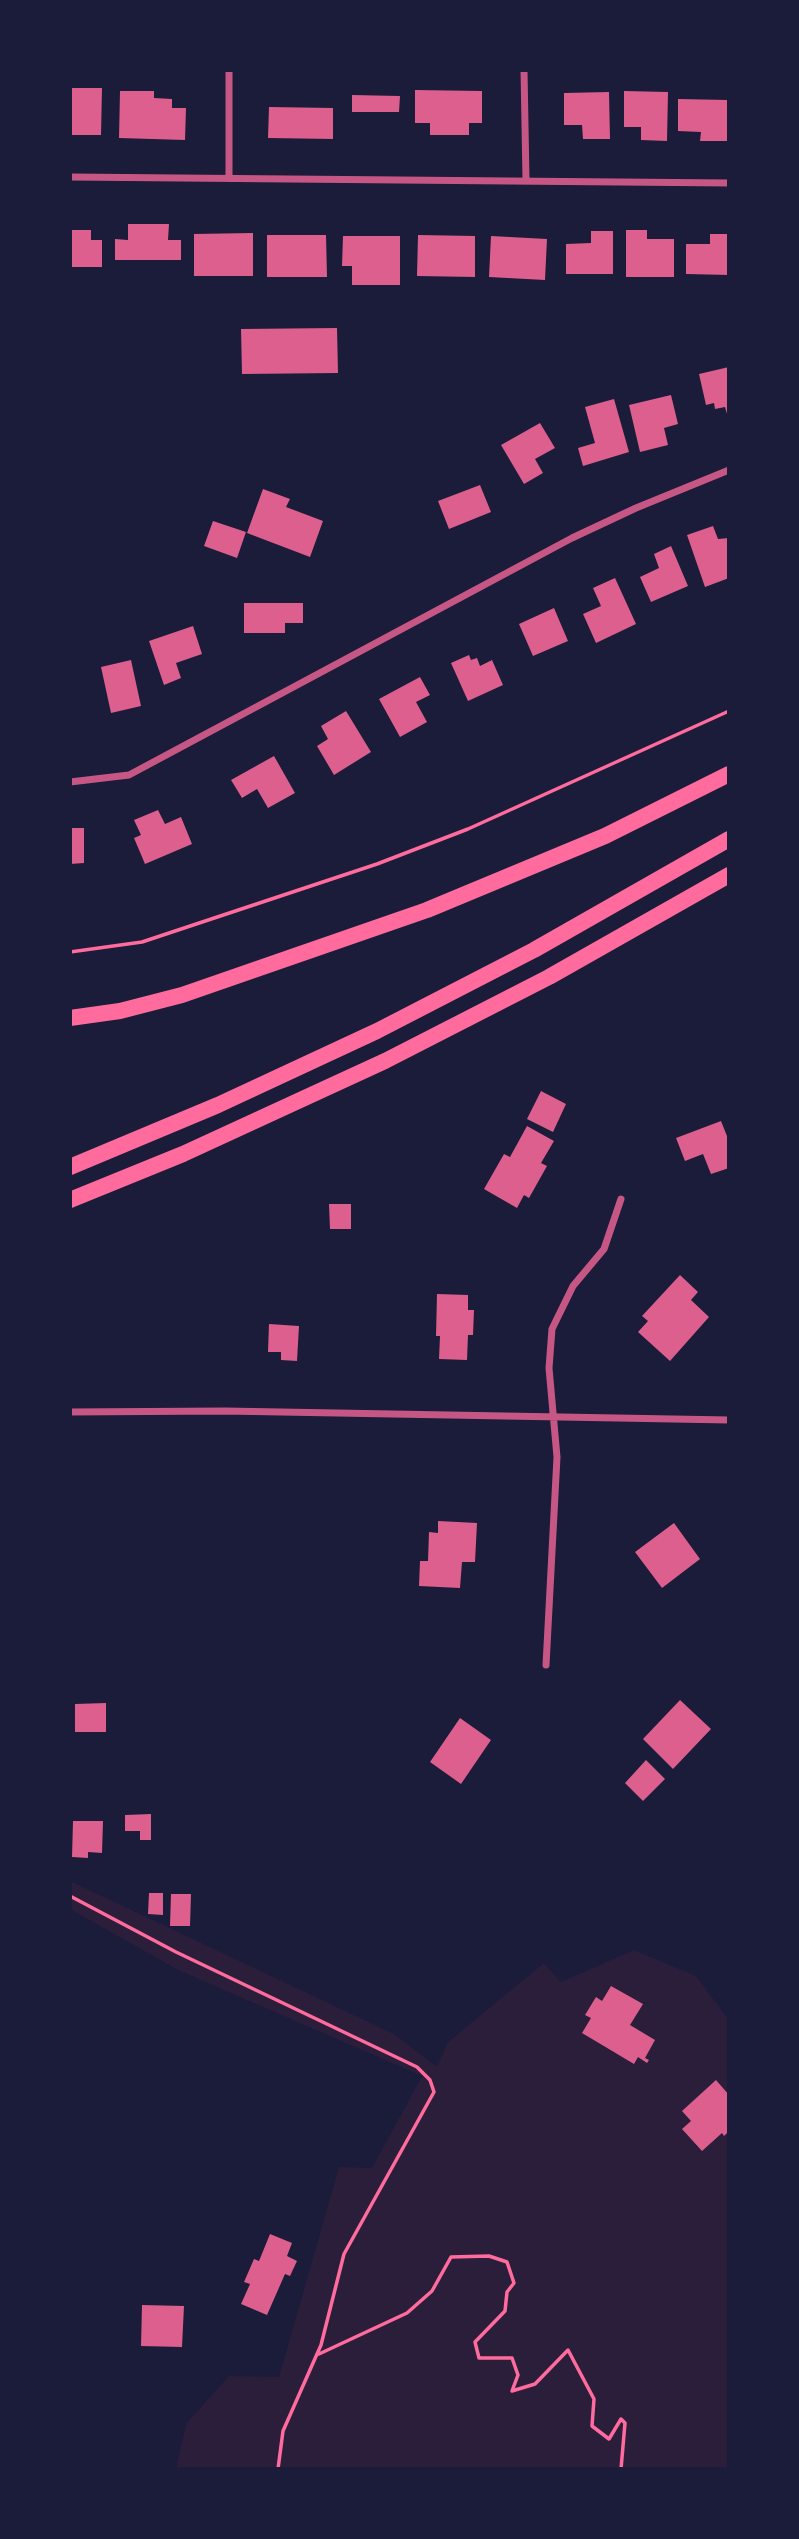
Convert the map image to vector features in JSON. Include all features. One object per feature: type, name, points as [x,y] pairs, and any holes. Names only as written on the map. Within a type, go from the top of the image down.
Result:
[{"type":"highway","points":[[70,1018],[120,1011],[182,995],[404,919],[570,852],[729,774]]},
{"type":"highway","points":[[70,1167],[218,1105],[377,1031],[534,950],[729,839]]},
{"type":"highway","points":[[70,1200],[183,1154],[397,1056],[592,954],[729,875]]},
{"type":"street","points":[[229,70],[229,178]]},
{"type":"street","points":[[524,70],[526,180]]},
{"type":"street","points":[[70,177],[729,183]]},
{"type":"street","points":[[70,782],[129,775],[572,538],[729,470]]},
{"type":"street","points":[[546,1665],[557,1457],[549,1368],[552,1329],[573,1286],[604,1249],[621,1199]]},
{"type":"street","points":[[70,1412],[225,1411],[729,1420]]},
{"type":"path","points":[[70,952],[142,942],[377,864],[468,829],[729,711]]},
{"type":"path","points":[[70,1896],[176,1952],[417,2067],[430,2080],[434,2092],[344,2254],[317,2354],[283,2431],[278,2469]]},
{"type":"path","points":[[317,2354],[407,2313],[432,2291],[451,2257],[489,2256],[507,2262],[514,2283],[507,2292],[505,2311],[475,2342],[479,2358],[512,2358],[519,2375],[512,2391],[535,2384],[568,2350],[594,2399],[593,2426],[609,2439],[621,2419],[625,2423],[621,2469]]},
{"type":"shaded area","points":[[70,1881],[394,2034],[437,2067],[448,2042],[544,1963],[561,1982],[634,1950],[696,1976],[729,2020],[729,2469],[176,2469],[186,2424],[229,2376],[279,2377],[339,2167],[372,2168],[422,2076],[178,1970],[70,1909]]},
{"type":"building","points":[[70,88],[102,88],[101,135],[70,135]]},
{"type":"building","points":[[415,90],[482,91],[482,123],[469,123],[469,135],[430,135],[430,123],[415,123]]},
{"type":"building","points":[[120,91],[154,91],[154,98],[172,99],[172,108],[186,108],[185,140],[119,138]]},
{"type":"building","points":[[624,91],[668,92],[667,141],[641,140],[641,127],[624,127]]},
{"type":"building","points":[[609,92],[610,139],[583,139],[582,125],[564,125],[564,93]]},
{"type":"building","points":[[352,95],[400,96],[399,112],[352,112]]},
{"type":"building","points":[[678,99],[728,100],[727,141],[700,141],[701,132],[678,131]]},
{"type":"building","points":[[269,107],[333,108],[333,139],[268,138]]},
{"type":"building","points":[[128,224],[169,224],[168,240],[181,240],[181,260],[115,260],[115,239],[128,240]]},
{"type":"building","points":[[70,230],[91,230],[91,240],[102,240],[102,267],[70,267]]},
{"type":"building","points":[[626,230],[647,230],[647,239],[674,239],[674,277],[626,277]]},
{"type":"building","points":[[591,231],[613,231],[613,274],[566,274],[566,244],[591,243]]},
{"type":"building","points":[[253,233],[253,276],[194,276],[194,234]]},
{"type":"building","points":[[710,234],[729,234],[729,275],[686,274],[686,244],[710,244]]},
{"type":"building","points":[[267,235],[326,235],[327,277],[267,277]]},
{"type":"building","points":[[418,235],[475,236],[475,277],[417,276]]},
{"type":"building","points":[[343,236],[400,236],[400,285],[352,285],[352,266],[342,266]]},
{"type":"building","points":[[491,236],[547,239],[545,280],[489,277]]},
{"type":"building","points":[[337,328],[338,373],[242,374],[241,329]]},
{"type":"building","points":[[729,367],[727,414],[725,407],[715,409],[714,403],[706,405],[699,374]]},
{"type":"building","points":[[671,395],[678,424],[664,428],[668,445],[640,452],[629,405]]},
{"type":"building","points":[[614,399],[629,452],[583,466],[578,448],[595,443],[585,407]]},
{"type":"building","points":[[540,423],[555,448],[535,459],[543,473],[524,484],[501,445]]},
{"type":"building","points":[[480,485],[491,512],[449,529],[438,501]]},
{"type":"building","points":[[263,489],[290,499],[286,507],[323,521],[310,557],[247,533]]},
{"type":"building","points":[[213,521],[246,532],[237,558],[204,546]]},
{"type":"building","points":[[713,526],[718,539],[729,538],[729,578],[705,587],[687,535]]},
{"type":"building","points":[[671,546],[688,586],[651,602],[640,577],[659,568],[654,554]]},
{"type":"building","points":[[615,578],[636,624],[596,643],[583,614],[601,606],[593,588]]},
{"type":"building","points":[[244,603],[303,603],[303,623],[285,623],[285,633],[244,633]]},
{"type":"building","points":[[554,608],[568,641],[533,656],[519,624]]},
{"type":"building","points":[[193,626],[202,654],[176,663],[181,678],[164,685],[149,641]]},
{"type":"building","points":[[469,655],[471,660],[477,658],[480,666],[492,660],[503,685],[468,701],[451,663]]},
{"type":"building","points":[[131,660],[141,706],[111,713],[101,667]]},
{"type":"building","points":[[420,677],[430,695],[416,702],[427,722],[400,737],[379,699]]},
{"type":"building","points":[[346,711],[371,752],[334,775],[317,746],[328,739],[321,726]]},
{"type":"building","points":[[274,756],[295,793],[268,808],[257,789],[242,798],[231,780]]},
{"type":"building","points":[[158,810],[165,824],[181,817],[192,844],[145,864],[134,838],[141,835],[134,820]]},
{"type":"building","points":[[70,828],[84,828],[84,863],[70,864]]},
{"type":"building","points":[[541,1091],[566,1104],[553,1132],[527,1119]]},
{"type":"building","points":[[721,1121],[729,1141],[729,1168],[711,1174],[703,1154],[685,1161],[676,1138]]},
{"type":"building","points":[[527,1126],[554,1141],[541,1163],[547,1166],[529,1198],[524,1195],[517,1208],[484,1189],[504,1154],[510,1157]]},
{"type":"building","points":[[329,1204],[351,1204],[351,1229],[330,1229]]},
{"type":"building","points":[[680,1275],[698,1292],[691,1300],[709,1317],[670,1361],[638,1332],[648,1321],[642,1316]]},
{"type":"building","points":[[437,1294],[468,1295],[468,1310],[474,1310],[473,1335],[468,1335],[467,1360],[439,1359],[440,1336],[436,1336]]},
{"type":"building","points":[[269,1324],[299,1326],[297,1361],[281,1360],[281,1352],[268,1352]]},
{"type":"building","points":[[438,1521],[477,1523],[475,1562],[462,1562],[460,1588],[419,1586],[420,1561],[428,1561],[429,1532],[438,1533]]},
{"type":"building","points":[[674,1523],[700,1559],[662,1588],[635,1552]]},
{"type":"building","points":[[680,1700],[711,1729],[673,1769],[643,1739]]},
{"type":"building","points":[[106,1703],[106,1732],[75,1732],[75,1704]]},
{"type":"building","points":[[460,1718],[491,1740],[461,1784],[430,1762]]},
{"type":"building","points":[[646,1760],[665,1779],[643,1801],[625,1783]]},
{"type":"building","points":[[151,1814],[151,1840],[140,1840],[140,1831],[125,1831],[125,1815]]},
{"type":"building","points":[[73,1821],[103,1821],[102,1853],[88,1852],[88,1858],[72,1857]]},
{"type":"building","points":[[149,1893],[163,1893],[163,1915],[148,1914]]},
{"type":"building","points":[[171,1894],[191,1894],[190,1926],[170,1926]]},
{"type":"building","points":[[611,1986],[643,2004],[630,2025],[655,2040],[645,2058],[649,2060],[647,2063],[638,2057],[634,2064],[582,2033],[591,2018],[585,2015],[596,1997],[602,2001]]},
{"type":"building","points":[[716,2080],[729,2095],[729,2131],[724,2136],[722,2133],[702,2151],[682,2129],[691,2121],[682,2111]]},
{"type":"building","points":[[270,2234],[292,2243],[287,2256],[297,2261],[290,2276],[285,2274],[267,2315],[241,2304],[250,2284],[244,2282],[254,2259],[259,2261]]},
{"type":"building","points":[[142,2305],[184,2306],[182,2347],[141,2346]]}]
